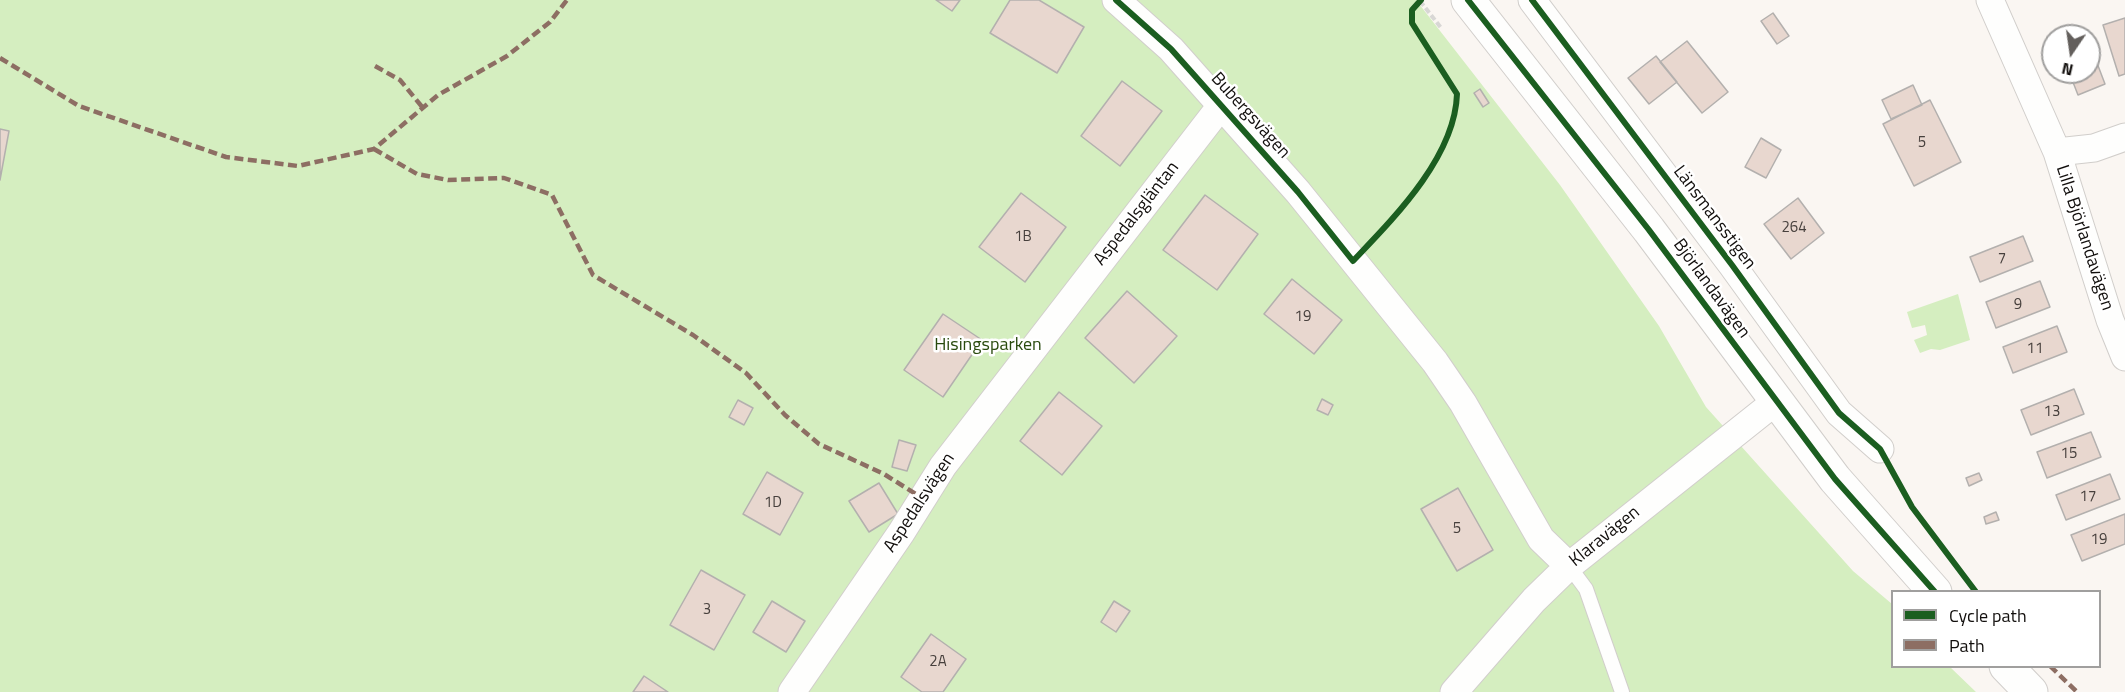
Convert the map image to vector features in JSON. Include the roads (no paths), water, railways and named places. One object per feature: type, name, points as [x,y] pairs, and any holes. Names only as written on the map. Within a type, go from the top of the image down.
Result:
[{"type":"street","name":"Bubergsvägen","points":[[1116,0],[1171,49],[1220,107],[1298,192],[1435,362],[1463,403],[1541,539],[1569,567]]},
{"type":"street","name":"Björlandavägen","points":[[1468,0],[1649,230],[1775,402],[1835,479],[1934,590]]},
{"type":"street","name":"Länsmansstigen","points":[[1532,0],[1732,265],[1839,413],[1880,449]]},
{"type":"street","name":"Lilla Björlandavägen","points":[[1990,0],[2057,152],[2110,320],[2125,357]]},
{"type":"street","name":"Aspedalsgläntan","points":[[1055,320],[1220,107]]},
{"type":"street","name":"Lilla Björlandavägen","points":[[2057,152],[2094,148],[2125,137]]},
{"type":"street","name":"Aspedalsvägen","points":[[792,692],[901,533],[943,466],[1055,320]]},
{"type":"street","name":"Klaravägen","points":[[1454,692],[1534,600],[1569,567],[1775,402]]},
{"type":"street","points":[[2008,668],[2031,692]]},
{"type":"lane","points":[[1569,567],[1586,589],[1622,692]]},
{"type":"park label","name":"Hisingsparken","points":[[988,346]]}]
